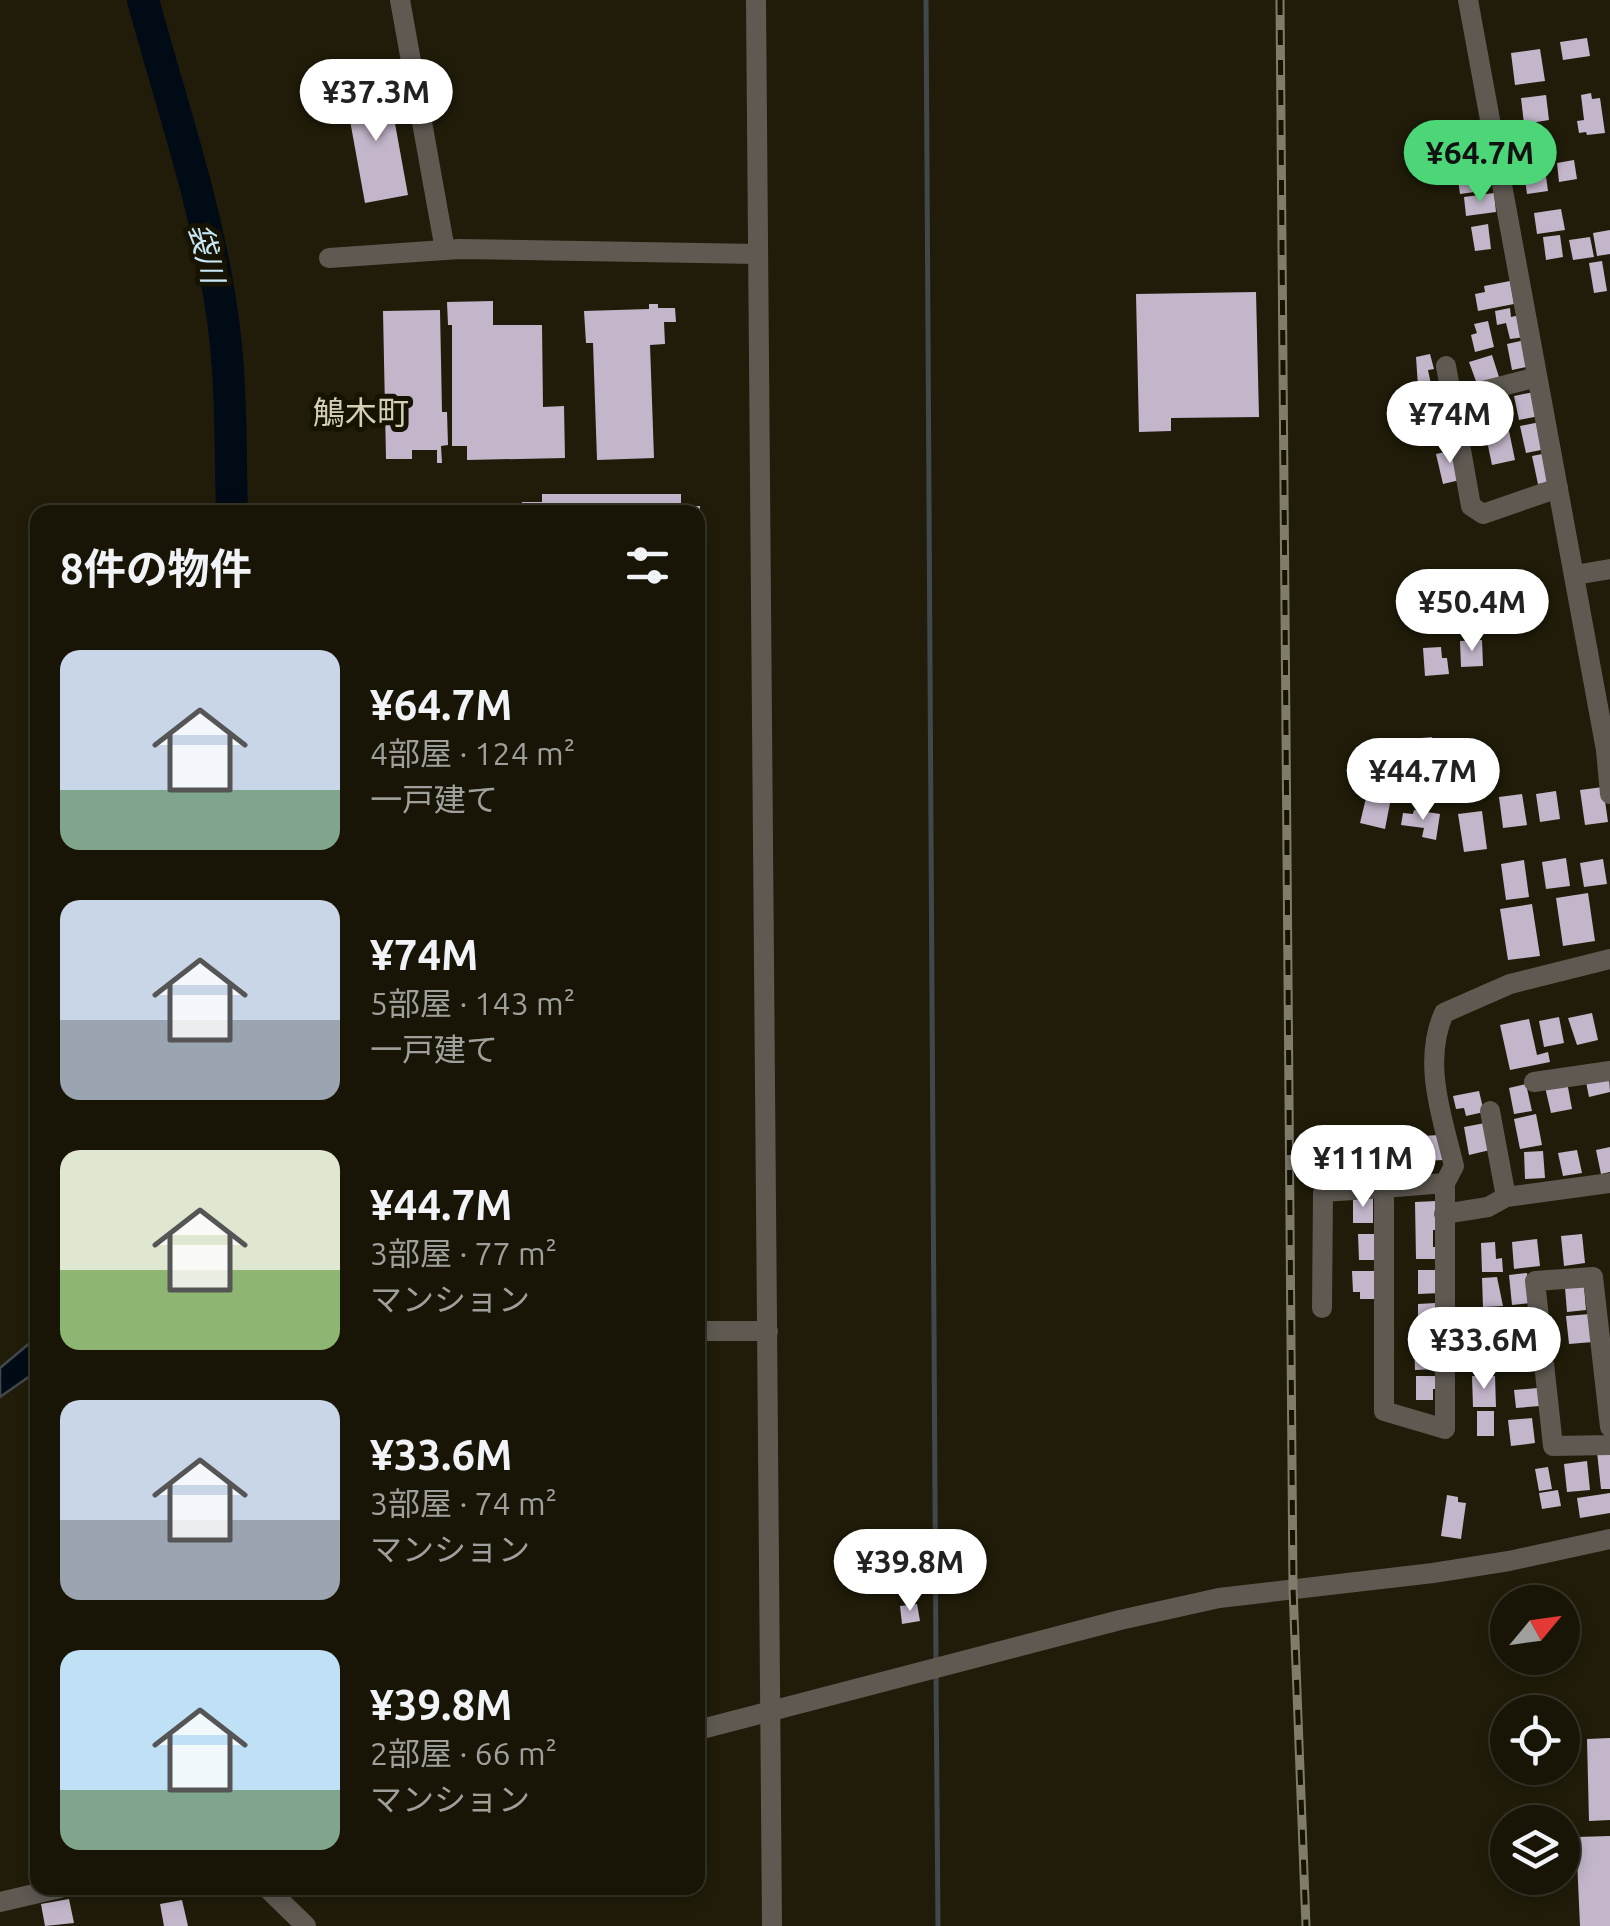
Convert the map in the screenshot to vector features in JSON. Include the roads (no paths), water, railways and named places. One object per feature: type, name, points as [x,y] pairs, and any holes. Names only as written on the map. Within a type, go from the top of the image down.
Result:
[{"type":"street","points":[[400,0],[445,250]]},
{"type":"street","points":[[756,0],[772,1926]]},
{"type":"street","points":[[1468,0],[1608,749],[1610,794]]},
{"type":"street","points":[[329,258],[445,250],[757,254]]},
{"type":"street","points":[[1446,366],[1471,506],[1483,514],[1558,488]]},
{"type":"street","points":[[1452,399],[1537,378]]},
{"type":"street","points":[[1575,575],[1610,570]]},
{"type":"street","points":[[1384,1188],[1384,1411],[1445,1430],[1444,1183],[1454,1166],[1433,1072],[1440,1023],[1444,1013],[1510,984],[1610,959]]},
{"type":"street","points":[[1534,1082],[1610,1070]]},
{"type":"street","points":[[1490,1110],[1506,1197]]},
{"type":"street","points":[[1322,1308],[1323,1192],[1444,1183]]},
{"type":"street","points":[[1444,1214],[1488,1207],[1506,1197],[1610,1183]]},
{"type":"street","points":[[1610,1428],[1593,1277],[1535,1281],[1553,1446],[1610,1444]]},
{"type":"street","points":[[705,1331],[768,1331]]},
{"type":"street","points":[[705,1728],[1218,1598],[1433,1573],[1610,1539]]},
{"type":"street","points":[[0,1902],[30,1895]]},
{"type":"street","points":[[274,1895],[306,1926]]},
{"type":"waterway","name":"袋川","points":[[143,0],[198,195],[215,273],[228,363],[232,505]]},
{"type":"waterway","points":[[926,0],[936,1662]]},
{"type":"waterway","points":[[936,1673],[938,1926]]},
{"type":"railway","points":[[1280,0],[1293,1588],[1306,1926]]},
{"type":"district","name":"鵤木町","points":[[361,412]]}]
